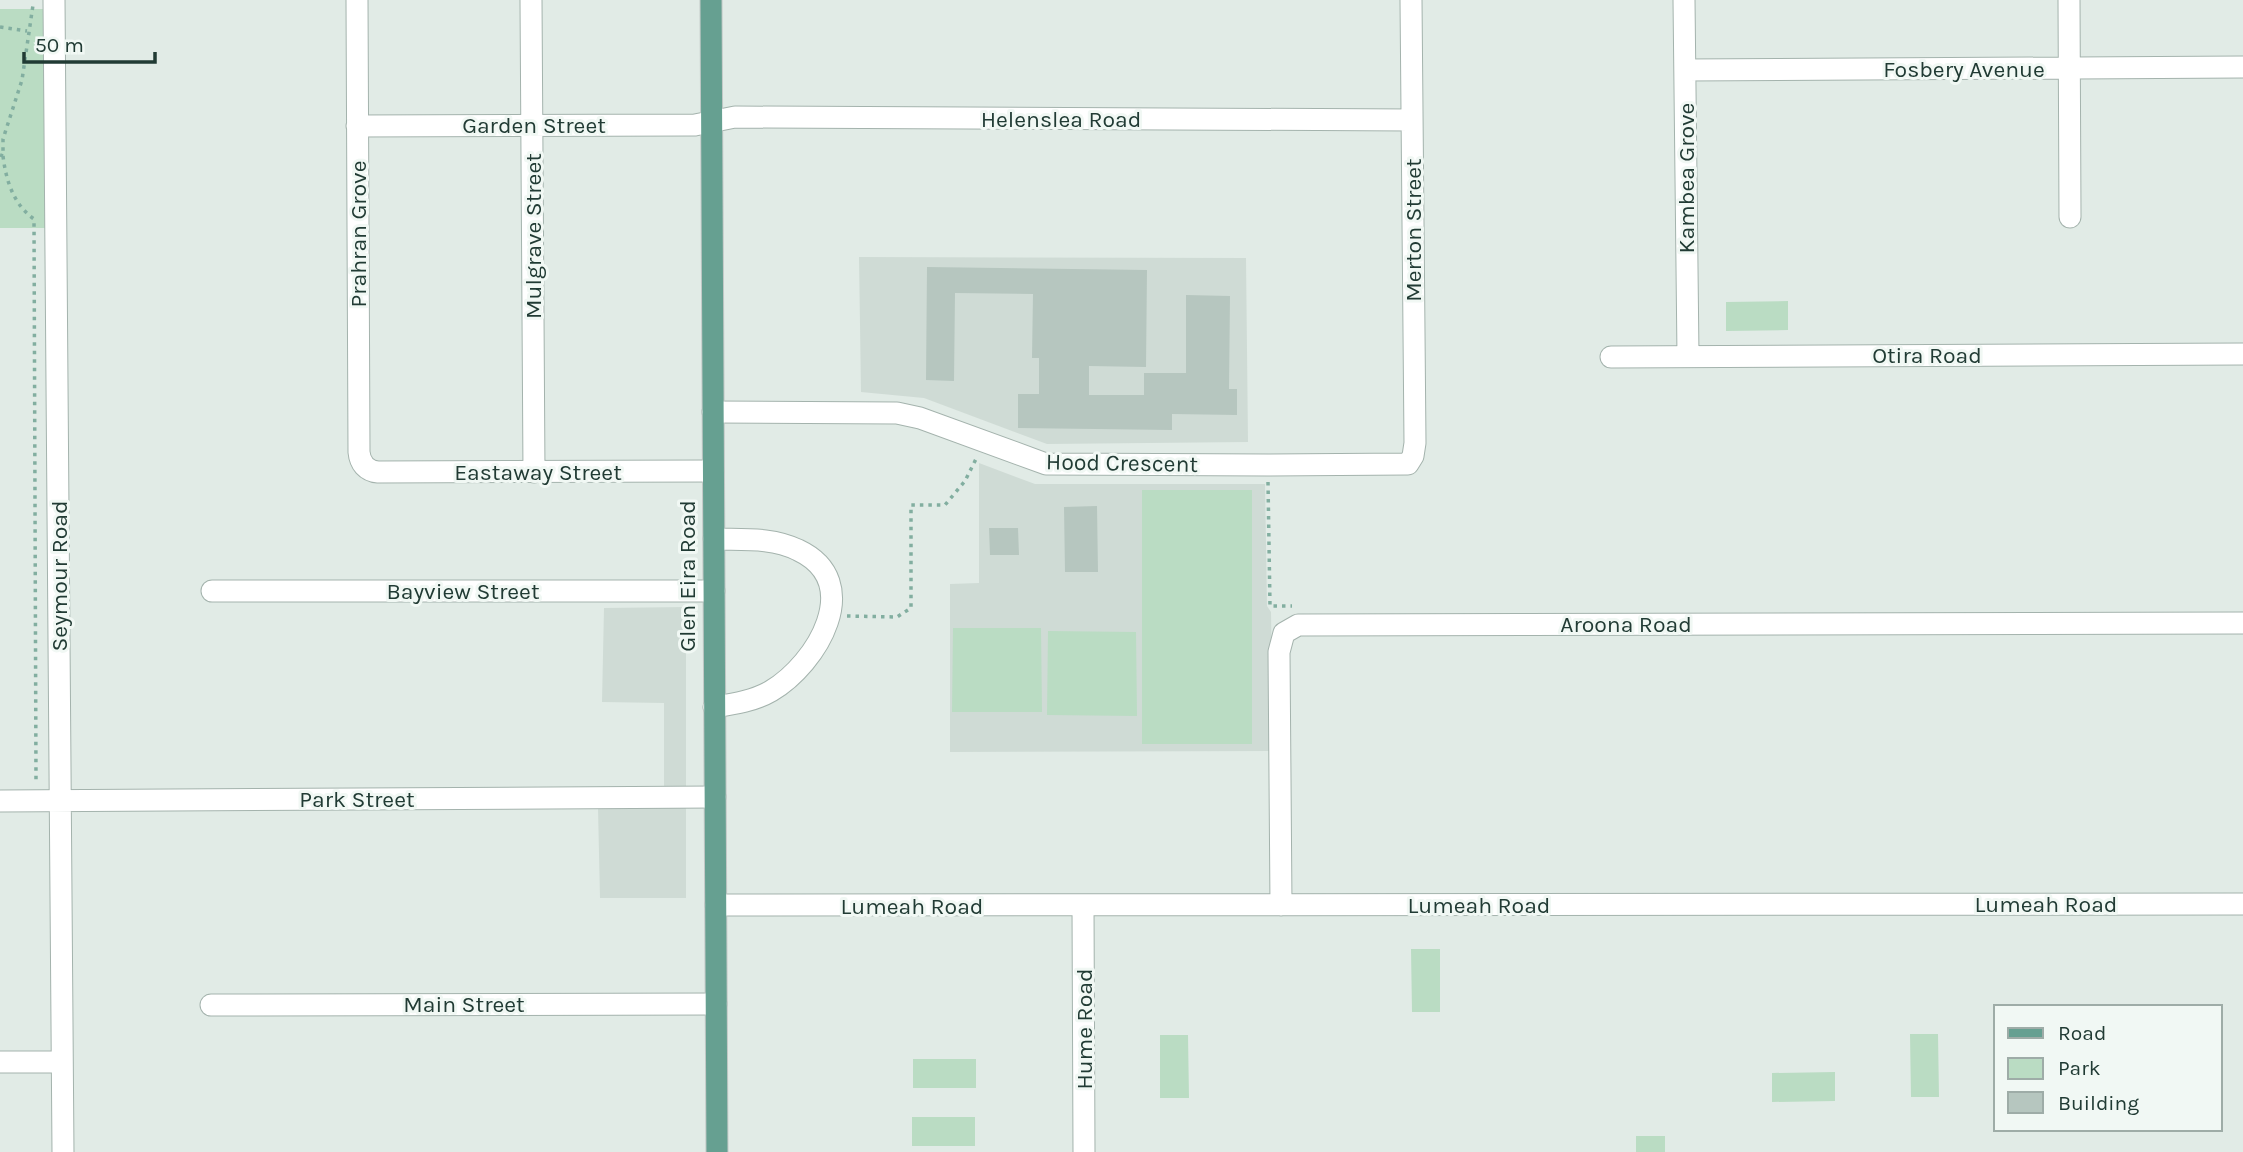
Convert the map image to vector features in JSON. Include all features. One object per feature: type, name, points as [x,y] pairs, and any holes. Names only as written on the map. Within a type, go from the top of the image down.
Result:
[{"type":"main road","name":"Glen Eira Road","points":[[711,0],[717,1152]]},
{"type":"street","name":"Prahran Grove","points":[[357,0],[359,452],[365,467]]},
{"type":"street","name":"Mulgrave Street","points":[[531,0],[534,472]]},
{"type":"street","name":"Merton Street","points":[[1411,0],[1415,443],[1412,460]]},
{"type":"street","name":"Kambea Grove","points":[[1684,0],[1688,356]]},
{"type":"street","points":[[2069,0],[2070,217]]},
{"type":"street","name":"Seymour Road","points":[[54,2],[63,1152]]},
{"type":"street","name":"Fosbery Avenue","points":[[1685,70],[2243,67]]},
{"type":"street","name":"Helenslea Road","points":[[711,121],[735,117],[1412,120]]},
{"type":"street","name":"Garden Street","points":[[357,126],[695,125],[711,121]]},
{"type":"street","name":"Otira Road","points":[[1611,357],[2243,354]]},
{"type":"street","name":"Hood Crescent","points":[[713,412],[897,413],[920,418],[1046,464],[1397,465],[1408,464],[1412,460]]},
{"type":"street","name":"Eastaway Street","points":[[365,467],[378,472],[713,471]]},
{"type":"street","points":[[714,539],[768,541],[784,544],[812,557],[821,565],[830,586],[831,615],[828,626],[813,650],[783,682],[756,698],[714,707]]},
{"type":"street","name":"Bayview Street","points":[[212,591],[714,592]]},
{"type":"street","name":"Aroona Road","points":[[1281,905],[1279,652],[1284,633],[1298,625],[2243,623]]},
{"type":"street","name":"Park Street","points":[[0,801],[715,797]]},
{"type":"street","name":"Lumeah Road","points":[[716,905],[2243,904]]},
{"type":"street","name":"Hume Road","points":[[1083,905],[1084,1152]]},
{"type":"street","name":"Main Street","points":[[211,1004],[716,1004]]},
{"type":"street","points":[[0,1062],[62,1062]]},
{"type":"path","points":[[36,788],[34,219],[21,209],[15,198],[2,155],[4,139],[22,79],[27,31],[33,5],[54,2]]},
{"type":"path","points":[[0,27],[27,31]]},
{"type":"path","points":[[831,615],[897,617],[911,608],[911,505],[945,505],[965,481],[984,442]]},
{"type":"path","points":[[1268,466],[1270,606]]},
{"type":"shaded area","points":[[859,257],[1246,258],[1248,442],[1047,444],[924,398],[861,392]]},
{"type":"shaded area","points":[[979,463],[1035,484],[1265,484],[1267,606],[1271,612],[1273,751],[950,752],[950,584],[979,583]]},
{"type":"shaded area","points":[[686,607],[686,898],[600,898],[598,808],[664,806],[664,703],[602,702],[604,608]]},
{"type":"green space","points":[[0,9],[44,9],[46,228],[0,228]]},
{"type":"green space","points":[[1788,301],[1788,330],[1726,331],[1726,302]]},
{"type":"green space","points":[[1142,490],[1252,490],[1252,744],[1142,744]]},
{"type":"green space","points":[[953,628],[1041,628],[1042,712],[952,712]]},
{"type":"green space","points":[[1048,631],[1136,632],[1137,716],[1047,715]]},
{"type":"green space","points":[[1411,949],[1440,949],[1440,1012],[1412,1012]]},
{"type":"green space","points":[[1910,1034],[1938,1034],[1939,1097],[1911,1097]]},
{"type":"green space","points":[[1160,1035],[1188,1035],[1189,1098],[1160,1098]]},
{"type":"green space","points":[[913,1059],[976,1059],[976,1088],[913,1088]]},
{"type":"green space","points":[[1835,1072],[1835,1101],[1772,1102],[1772,1073]]},
{"type":"green space","points":[[912,1117],[975,1117],[975,1146],[912,1146]]},
{"type":"green space","points":[[1636,1136],[1665,1136],[1665,1152],[1636,1152]]},
{"type":"building","points":[[927,267],[1147,270],[1146,367],[1089,366],[1089,395],[1144,395],[1144,373],[1186,373],[1186,295],[1230,296],[1229,389],[1237,389],[1237,415],[1172,414],[1172,430],[1018,428],[1018,394],[1039,394],[1039,358],[1032,358],[1033,294],[955,293],[954,381],[926,380]]},
{"type":"building","points":[[1097,506],[1098,572],[1065,572],[1064,507]]},
{"type":"building","points":[[989,528],[1018,528],[1019,555],[990,555]]}]
